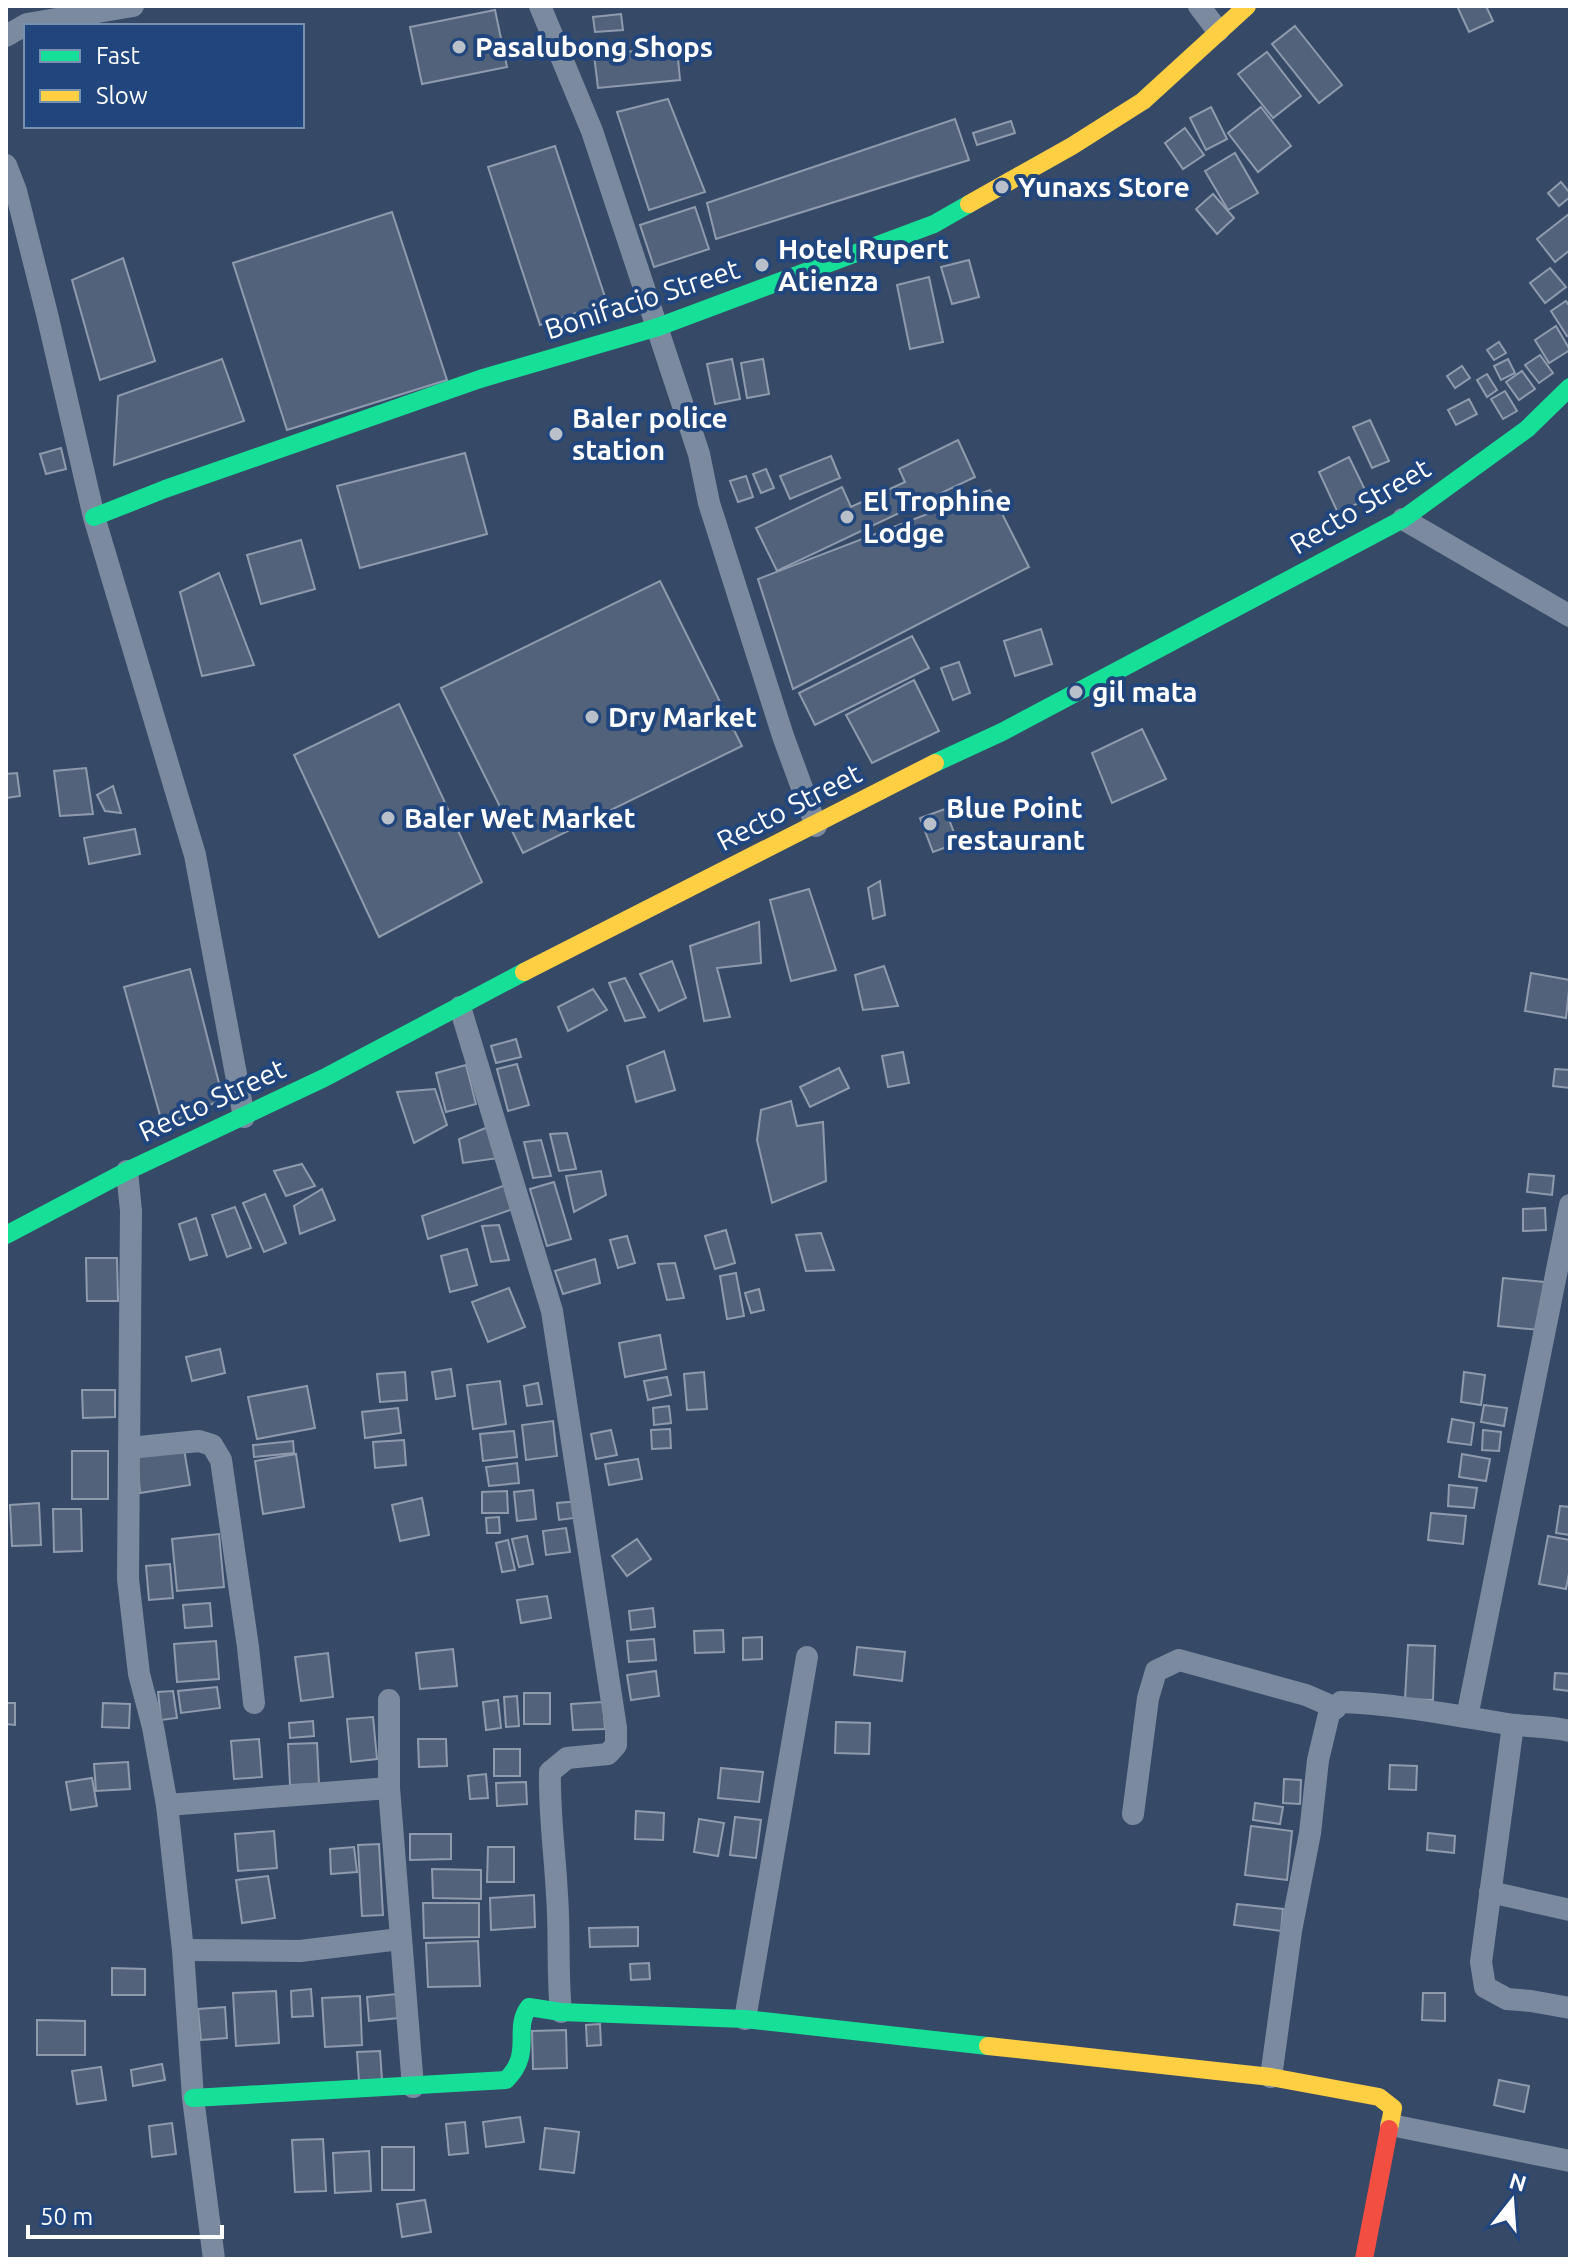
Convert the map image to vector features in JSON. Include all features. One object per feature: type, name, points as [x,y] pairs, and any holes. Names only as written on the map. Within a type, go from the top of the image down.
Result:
[{"type":"street","points":[[27,24],[133,6]]},
{"type":"street","points":[[540,6],[592,131],[658,327],[699,454],[709,503],[773,707],[816,826]]},
{"type":"street","points":[[1199,6],[1218,31]]},
{"type":"street","name":"Bonifacio Street","points":[[94,517],[165,489],[480,379],[658,327],[934,224],[1072,146],[1143,101],[1247,6]]},
{"type":"street","points":[[6,36],[24,26]]},
{"type":"street","points":[[6,165],[16,191],[47,314],[94,517],[195,855],[244,1117]]},
{"type":"street","name":"Recto Street","points":[[6,1235],[127,1171],[244,1117],[543,962],[1002,732],[1403,519],[1527,429],[1570,387]]},
{"type":"street","points":[[1403,519],[1570,616]]},
{"type":"street","points":[[460,1007],[552,1311],[616,1728],[616,1745],[608,1754],[567,1758],[550,1772],[561,2012]]},
{"type":"street","points":[[127,1171],[131,1211],[128,1579],[139,1674],[153,1727],[167,1805],[183,1950],[193,2098],[214,2259]]},
{"type":"street","points":[[1467,1717],[1570,1205]]},
{"type":"street","points":[[129,1448],[199,1441],[212,1445],[221,1460],[254,1703]]},
{"type":"street","points":[[745,2019],[807,1657]]},
{"type":"street","points":[[1133,1814],[1148,1698],[1156,1671],[1179,1660],[1306,1695],[1336,1708]]},
{"type":"street","points":[[389,1700],[389,1788],[413,2087]]},
{"type":"street","points":[[1271,2077],[1291,1931],[1310,1833],[1318,1760],[1329,1714],[1341,1702],[1384,1703],[1513,1725],[1549,1726],[1570,1731]]},
{"type":"street","points":[[1513,1725],[1481,1962],[1485,1987],[1507,1999],[1570,2008]]},
{"type":"street","points":[[167,1805],[389,1788]]},
{"type":"street","points":[[1490,1892],[1570,1910]]},
{"type":"street","points":[[183,1950],[300,1951],[400,1939]]},
{"type":"street","points":[[193,2098],[506,2080],[516,2072],[521,2059],[524,2045],[522,2016],[529,2007],[561,2012],[745,2019],[1271,2077],[1379,2097],[1393,2108],[1364,2259]]},
{"type":"street","points":[[1391,2125],[1570,2161]]},
{"type":"building","points":[[1457,6],[1486,6],[1493,21],[1469,32]]},
{"type":"building","name":"Pasalubong Shops","points":[[495,10],[507,67],[422,84],[410,27]]},
{"type":"building","points":[[621,14],[623,30],[595,32],[593,17]]},
{"type":"building","points":[[1295,26],[1342,85],[1319,103],[1272,44]]},
{"type":"building","points":[[677,47],[680,80],[598,88],[594,55]]},
{"type":"building","points":[[1267,52],[1301,96],[1273,118],[1238,74]]},
{"type":"building","points":[[668,99],[705,192],[649,210],[617,112]]},
{"type":"building","points":[[1211,107],[1227,139],[1206,150],[1190,118]]},
{"type":"building","points":[[1261,107],[1291,146],[1258,172],[1228,133]]},
{"type":"building","points":[[955,119],[969,160],[716,239],[707,203]]},
{"type":"building","points":[[1011,121],[1015,133],[977,145],[973,133]]},
{"type":"building","points":[[1185,128],[1204,155],[1183,169],[1165,143]]},
{"type":"building","points":[[555,146],[607,303],[540,325],[488,167]]},
{"type":"building","points":[[1235,153],[1258,193],[1228,210],[1205,171]]},
{"type":"building","points":[[1561,182],[1570,197],[1559,206],[1548,193]]},
{"type":"building","points":[[1213,194],[1234,218],[1217,234],[1196,209]]},
{"type":"building","points":[[695,207],[709,249],[654,267],[640,225]]},
{"type":"building","points":[[392,212],[447,380],[287,430],[233,263]]},
{"type":"building","points":[[1569,214],[1570,250],[1555,262],[1537,239]]},
{"type":"building","points":[[123,258],[155,361],[100,380],[72,280]]},
{"type":"building","points":[[969,260],[979,297],[952,304],[941,267]]},
{"type":"building","points":[[1550,268],[1566,287],[1545,303],[1530,283]]},
{"type":"building","points":[[929,277],[943,342],[910,349],[897,285]]},
{"type":"building","points":[[1566,301],[1570,307],[1570,334],[1567,336],[1551,311]]},
{"type":"building","points":[[1556,326],[1570,350],[1549,363],[1535,340]]},
{"type":"building","points":[[1499,342],[1506,353],[1494,360],[1487,350]]},
{"type":"building","points":[[1540,355],[1553,373],[1539,383],[1525,365]]},
{"type":"building","points":[[222,359],[244,421],[114,465],[118,396]]},
{"type":"building","points":[[732,359],[740,399],[715,404],[707,364]]},
{"type":"building","points":[[763,359],[769,394],[747,398],[741,363]]},
{"type":"building","points":[[1508,359],[1515,373],[1501,380],[1494,366]]},
{"type":"building","points":[[1462,366],[1470,378],[1455,388],[1447,376]]},
{"type":"building","points":[[1522,371],[1535,389],[1519,400],[1506,382]]},
{"type":"building","points":[[1487,374],[1497,390],[1487,397],[1477,380]]},
{"type":"building","points":[[1505,391],[1517,411],[1503,419],[1491,399]]},
{"type":"building","points":[[1469,399],[1477,414],[1456,425],[1448,410]]},
{"type":"building","points":[[1370,420],[1389,461],[1372,468],[1353,427]]},
{"type":"building","points":[[958,440],[975,477],[777,571],[756,528],[842,487],[851,507],[905,482],[899,469]]},
{"type":"building","points":[[61,448],[66,469],[46,474],[40,454]]},
{"type":"building","points":[[465,453],[487,534],[360,568],[337,486]]},
{"type":"building","points":[[831,456],[840,478],[790,499],[780,476]]},
{"type":"building","points":[[1349,457],[1369,498],[1338,513],[1319,472]]},
{"type":"building","points":[[766,469],[774,488],[761,493],[753,474]]},
{"type":"building","points":[[746,476],[753,497],[738,502],[730,481]]},
{"type":"building","points":[[990,490],[1029,567],[793,689],[758,579]]},
{"type":"building","points":[[301,540],[315,589],[261,604],[247,555]]},
{"type":"building","points":[[219,573],[254,665],[202,676],[180,592]]},
{"type":"building","name":"Dry Market","points":[[660,581],[742,746],[523,853],[441,688]]},
{"type":"building","points":[[1041,629],[1052,664],[1015,676],[1004,641]]},
{"type":"building","points":[[912,636],[929,668],[815,725],[799,693]]},
{"type":"building","points":[[959,662],[970,693],[953,700],[941,668]]},
{"type":"building","points":[[914,680],[939,731],[872,763],[846,715]]},
{"type":"building","name":"Baler Wet Market","points":[[399,704],[482,882],[379,937],[294,755]]},
{"type":"building","points":[[1142,729],[1166,779],[1112,803],[1092,753]]},
{"type":"building","points":[[86,768],[93,814],[60,816],[54,771]]},
{"type":"building","points":[[17,773],[20,796],[6,798],[6,774]]},
{"type":"building","points":[[113,786],[121,813],[105,811],[97,795]]},
{"type":"building","points":[[945,809],[958,843],[933,852],[920,818]]},
{"type":"building","points":[[135,829],[140,854],[89,864],[84,838]]},
{"type":"building","points":[[880,881],[885,915],[873,919],[868,888]]},
{"type":"building","points":[[809,889],[836,970],[791,981],[770,900]]},
{"type":"building","points":[[759,922],[761,963],[717,968],[730,1017],[704,1021],[690,946]]},
{"type":"building","points":[[672,961],[686,998],[659,1011],[640,974]]},
{"type":"building","points":[[884,966],[898,1006],[863,1010],[855,975]]},
{"type":"building","points":[[190,969],[223,1099],[163,1126],[124,987]]},
{"type":"building","points":[[1531,973],[1570,980],[1566,1018],[1525,1011]]},
{"type":"building","points":[[625,978],[645,1017],[625,1021],[609,983]]},
{"type":"building","points":[[593,989],[607,1010],[568,1031],[558,1007]]},
{"type":"building","points":[[516,1039],[521,1057],[496,1063],[491,1046]]},
{"type":"building","points":[[664,1051],[675,1090],[636,1102],[627,1066]]},
{"type":"building","points":[[903,1052],[909,1083],[888,1087],[882,1056]]},
{"type":"building","points":[[517,1064],[529,1105],[508,1111],[497,1069]]},
{"type":"building","points":[[466,1065],[476,1104],[446,1112],[436,1073]]},
{"type":"building","points":[[839,1068],[849,1088],[810,1107],[800,1087]]},
{"type":"building","points":[[1555,1069],[1570,1070],[1570,1088],[1553,1086]]},
{"type":"building","points":[[435,1089],[447,1125],[414,1143],[397,1092]]},
{"type":"building","points":[[791,1101],[797,1126],[823,1122],[826,1181],[772,1203],[757,1140],[761,1110]]},
{"type":"building","points":[[495,1124],[499,1158],[463,1163],[459,1139]]},
{"type":"building","points":[[567,1133],[576,1169],[559,1171],[550,1134]]},
{"type":"building","points":[[541,1140],[551,1176],[533,1178],[524,1142]]},
{"type":"building","points":[[302,1164],[315,1186],[286,1196],[274,1171]]},
{"type":"building","points":[[601,1171],[606,1195],[574,1212],[566,1176]]},
{"type":"building","points":[[1529,1174],[1554,1176],[1552,1195],[1527,1192]]},
{"type":"building","points":[[554,1182],[571,1239],[547,1246],[530,1189]]},
{"type":"building","points":[[508,1184],[513,1209],[428,1239],[422,1216]]},
{"type":"building","points":[[322,1189],[335,1220],[300,1234],[294,1206]]},
{"type":"building","points":[[265,1194],[286,1243],[264,1252],[243,1203]]},
{"type":"building","points":[[235,1207],[251,1248],[227,1257],[212,1215]]},
{"type":"building","points":[[1545,1208],[1546,1230],[1523,1231],[1523,1209]]},
{"type":"building","points":[[196,1218],[207,1255],[190,1260],[179,1224]]},
{"type":"building","points":[[499,1225],[509,1260],[491,1262],[482,1226]]},
{"type":"building","points":[[726,1230],[735,1263],[715,1269],[705,1236]]},
{"type":"building","points":[[821,1233],[834,1270],[806,1271],[796,1235]]},
{"type":"building","points":[[627,1236],[635,1263],[618,1268],[610,1240]]},
{"type":"building","points":[[467,1249],[477,1285],[450,1292],[441,1256]]},
{"type":"building","points":[[86,1258],[117,1258],[118,1301],[87,1301]]},
{"type":"building","points":[[595,1259],[600,1283],[563,1294],[555,1271]]},
{"type":"building","points":[[675,1263],[684,1298],[667,1300],[658,1264]]},
{"type":"building","points":[[736,1273],[744,1316],[727,1319],[720,1276]]},
{"type":"building","points":[[1503,1278],[1544,1282],[1540,1330],[1498,1326]]},
{"type":"building","points":[[509,1288],[525,1327],[488,1342],[472,1302]]},
{"type":"building","points":[[759,1289],[764,1310],[751,1313],[745,1293]]},
{"type":"building","points":[[660,1335],[666,1369],[625,1377],[619,1343]]},
{"type":"building","points":[[220,1349],[225,1373],[192,1381],[186,1357]]},
{"type":"building","points":[[451,1369],[455,1396],[436,1399],[432,1372]]},
{"type":"building","points":[[405,1372],[407,1400],[380,1402],[377,1374]]},
{"type":"building","points":[[704,1372],[707,1409],[687,1410],[684,1374]]},
{"type":"building","points":[[1464,1372],[1485,1375],[1481,1405],[1461,1402]]},
{"type":"building","points":[[667,1377],[671,1395],[648,1400],[644,1381]]},
{"type":"building","points":[[500,1381],[506,1424],[473,1429],[467,1385]]},
{"type":"building","points":[[538,1383],[542,1404],[527,1406],[524,1386]]},
{"type":"building","points":[[307,1386],[315,1428],[257,1439],[248,1397]]},
{"type":"building","points":[[82,1390],[115,1390],[115,1417],[83,1418]]},
{"type":"building","points":[[1484,1405],[1507,1408],[1504,1426],[1481,1422]]},
{"type":"building","points":[[669,1406],[671,1423],[654,1425],[653,1408]]},
{"type":"building","points":[[398,1408],[401,1433],[365,1438],[362,1412]]},
{"type":"building","points":[[1452,1419],[1474,1423],[1471,1445],[1448,1442]]},
{"type":"building","points":[[553,1421],[557,1456],[526,1460],[522,1425]]},
{"type":"building","points":[[670,1429],[671,1448],[652,1449],[651,1430]]},
{"type":"building","points":[[611,1430],[617,1455],[596,1459],[591,1434]]},
{"type":"building","points":[[1483,1430],[1501,1432],[1499,1451],[1482,1450]]},
{"type":"building","points":[[514,1431],[517,1457],[483,1461],[480,1434]]},
{"type":"building","points":[[404,1440],[406,1465],[375,1468],[373,1442]]},
{"type":"building","points":[[293,1441],[294,1453],[254,1457],[253,1445]]},
{"type":"building","points":[[184,1449],[190,1485],[140,1493],[137,1457]]},
{"type":"building","points":[[72,1451],[108,1451],[108,1499],[72,1499]]},
{"type":"building","points":[[296,1454],[304,1507],[263,1514],[255,1461]]},
{"type":"building","points":[[1462,1454],[1490,1459],[1486,1481],[1459,1477]]},
{"type":"building","points":[[638,1459],[642,1479],[609,1485],[605,1464]]},
{"type":"building","points":[[517,1463],[519,1483],[489,1486],[486,1467]]},
{"type":"building","points":[[1449,1485],[1477,1488],[1474,1508],[1448,1506]]},
{"type":"building","points":[[533,1490],[536,1519],[517,1521],[514,1492]]},
{"type":"building","points":[[507,1491],[508,1513],[482,1513],[482,1492]]},
{"type":"building","points":[[422,1498],[429,1535],[400,1541],[392,1505]]},
{"type":"building","points":[[580,1501],[582,1517],[559,1520],[557,1503]]},
{"type":"building","points":[[39,1503],[41,1545],[12,1546],[10,1505]]},
{"type":"building","points":[[1560,1506],[1570,1507],[1570,1535],[1556,1533]]},
{"type":"building","points":[[53,1509],[81,1509],[82,1551],[54,1552]]},
{"type":"building","points":[[1431,1513],[1466,1516],[1463,1544],[1428,1540]]},
{"type":"building","points":[[499,1517],[500,1533],[487,1533],[486,1518]]},
{"type":"building","points":[[566,1528],[570,1552],[546,1555],[543,1531]]},
{"type":"building","points":[[219,1534],[224,1587],[177,1591],[172,1539]]},
{"type":"building","points":[[527,1536],[533,1564],[519,1567],[512,1539]]},
{"type":"building","points":[[1548,1536],[1570,1540],[1566,1589],[1539,1584]]},
{"type":"building","points":[[637,1539],[651,1559],[627,1576],[612,1556]]},
{"type":"building","points":[[508,1540],[515,1570],[502,1572],[496,1543]]},
{"type":"building","points":[[170,1564],[173,1598],[149,1600],[146,1566]]},
{"type":"building","points":[[547,1596],[551,1618],[521,1623],[517,1600]]},
{"type":"building","points":[[210,1603],[212,1626],[185,1628],[183,1605]]},
{"type":"building","points":[[653,1608],[655,1627],[631,1630],[629,1611]]},
{"type":"building","points":[[723,1630],[724,1652],[695,1653],[694,1631]]},
{"type":"building","points":[[762,1637],[762,1659],[743,1660],[743,1638]]},
{"type":"building","points":[[654,1639],[656,1660],[629,1662],[627,1641]]},
{"type":"building","points":[[216,1641],[219,1679],[177,1682],[174,1644]]},
{"type":"building","points":[[1408,1645],[1435,1646],[1433,1700],[1405,1699]]},
{"type":"building","points":[[857,1647],[905,1652],[902,1681],[854,1675]]},
{"type":"building","points":[[453,1649],[457,1686],[420,1689],[416,1653]]},
{"type":"building","points":[[328,1653],[333,1697],[301,1701],[295,1657]]},
{"type":"building","points":[[656,1671],[659,1696],[631,1700],[627,1675]]},
{"type":"building","points":[[1555,1673],[1570,1674],[1570,1691],[1554,1689]]},
{"type":"building","points":[[217,1687],[220,1708],[181,1713],[178,1691]]},
{"type":"building","points":[[173,1691],[177,1718],[161,1720],[158,1692]]},
{"type":"building","points":[[524,1693],[550,1693],[550,1724],[524,1724]]},
{"type":"building","points":[[517,1696],[519,1726],[506,1727],[504,1697]]},
{"type":"building","points":[[498,1700],[501,1728],[486,1730],[483,1702]]},
{"type":"building","points":[[603,1702],[605,1729],[573,1730],[571,1704]]},
{"type":"building","points":[[6,1703],[15,1703],[15,1725],[6,1724]]},
{"type":"building","points":[[103,1703],[130,1704],[129,1728],[102,1727]]},
{"type":"building","points":[[373,1717],[377,1759],[351,1762],[347,1719]]},
{"type":"building","points":[[313,1721],[314,1736],[290,1738],[289,1723]]},
{"type":"building","points":[[836,1722],[870,1723],[869,1754],[835,1753]]},
{"type":"building","points":[[259,1739],[262,1777],[234,1779],[231,1741]]},
{"type":"building","points":[[418,1739],[446,1739],[447,1766],[419,1767]]},
{"type":"building","points":[[317,1743],[319,1784],[290,1785],[288,1744]]},
{"type":"building","points":[[494,1749],[520,1749],[520,1776],[494,1776]]},
{"type":"building","points":[[128,1762],[130,1789],[96,1791],[94,1764]]},
{"type":"building","points":[[1390,1765],[1417,1766],[1416,1790],[1389,1789]]},
{"type":"building","points":[[721,1768],[763,1772],[759,1802],[718,1798]]},
{"type":"building","points":[[486,1774],[488,1798],[470,1799],[468,1776]]},
{"type":"building","points":[[92,1778],[97,1806],[71,1810],[66,1782]]},
{"type":"building","points":[[1284,1779],[1301,1780],[1300,1804],[1283,1803]]},
{"type":"building","points":[[526,1782],[527,1804],[497,1806],[496,1783]]},
{"type":"building","points":[[1255,1803],[1283,1807],[1280,1824],[1253,1820]]},
{"type":"building","points":[[636,1811],[664,1813],[663,1840],[635,1839]]},
{"type":"building","points":[[735,1817],[761,1820],[756,1858],[730,1855]]},
{"type":"building","points":[[699,1819],[724,1823],[718,1856],[694,1852]]},
{"type":"building","points":[[1251,1826],[1292,1831],[1287,1880],[1245,1875]]},
{"type":"building","points":[[274,1831],[277,1868],[238,1871],[235,1834]]},
{"type":"building","points":[[1428,1833],[1455,1836],[1454,1853],[1427,1850]]},
{"type":"building","points":[[410,1834],[451,1834],[451,1859],[410,1860]]},
{"type":"building","points":[[379,1844],[383,1915],[362,1916],[358,1845]]},
{"type":"building","points":[[354,1847],[357,1872],[331,1874],[330,1849]]},
{"type":"building","points":[[488,1847],[514,1847],[514,1882],[487,1882]]},
{"type":"building","points":[[432,1869],[481,1870],[481,1899],[433,1898]]},
{"type":"building","points":[[268,1876],[275,1918],[242,1923],[236,1880]]},
{"type":"building","points":[[534,1895],[535,1927],[491,1930],[490,1898]]},
{"type":"building","points":[[423,1903],[479,1903],[479,1937],[424,1938]]},
{"type":"building","points":[[1237,1904],[1283,1909],[1281,1931],[1234,1925]]},
{"type":"building","points":[[638,1927],[638,1946],[590,1947],[589,1928]]},
{"type":"building","points":[[478,1941],[480,1986],[428,1987],[426,1943]]},
{"type":"building","points":[[649,1963],[650,1979],[631,1980],[630,1964]]},
{"type":"building","points":[[112,1968],[145,1969],[145,1995],[112,1995]]},
{"type":"building","points":[[311,1989],[313,2016],[292,2017],[291,1991]]},
{"type":"building","points":[[276,1991],[279,2043],[236,2046],[233,1993]]},
{"type":"building","points":[[1423,1993],[1445,1993],[1445,2021],[1422,2020]]},
{"type":"building","points":[[397,1994],[399,2018],[369,2021],[367,1997]]},
{"type":"building","points":[[360,1996],[362,2045],[325,2047],[322,1998]]},
{"type":"building","points":[[225,2007],[227,2038],[201,2040],[198,2009]]},
{"type":"building","points":[[37,2020],[85,2021],[85,2055],[37,2055]]},
{"type":"building","points":[[600,2024],[601,2045],[587,2046],[586,2025]]},
{"type":"building","points":[[566,2030],[567,2068],[533,2069],[532,2031]]},
{"type":"building","points":[[380,2051],[382,2080],[359,2081],[357,2052]]},
{"type":"building","points":[[162,2064],[165,2080],[133,2086],[131,2070]]},
{"type":"building","points":[[101,2067],[106,2100],[77,2104],[72,2071]]},
{"type":"building","points":[[1499,2080],[1529,2086],[1524,2112],[1494,2105]]},
{"type":"building","points":[[520,2117],[524,2142],[486,2147],[483,2122]]},
{"type":"building","points":[[465,2122],[468,2153],[449,2155],[446,2124]]},
{"type":"building","points":[[172,2123],[176,2154],[152,2157],[149,2126]]},
{"type":"building","points":[[545,2128],[579,2132],[574,2173],[540,2169]]},
{"type":"building","points":[[323,2139],[326,2191],[295,2192],[292,2140]]},
{"type":"building","points":[[382,2147],[414,2147],[414,2190],[382,2190]]},
{"type":"building","points":[[369,2151],[371,2191],[335,2193],[333,2153]]},
{"type":"building","points":[[425,2200],[431,2232],[402,2237],[397,2204]]},
{"type":"traffic: fast","points":[[94,517],[165,489],[480,379],[658,327],[934,224],[969,204]]},
{"type":"traffic: fast","points":[[935,763],[1002,732],[1403,519],[1527,429],[1570,387]]},
{"type":"traffic: fast","points":[[6,1235],[127,1171],[324,1078],[524,972]]},
{"type":"traffic: fast","points":[[193,2098],[506,2080],[519,2060],[522,2024],[529,2007],[561,2012],[745,2019],[988,2046]]},
{"type":"traffic: slow","points":[[969,204],[1072,146],[1143,101],[1247,6]]},
{"type":"traffic: slow","points":[[524,972],[935,763]]},
{"type":"traffic: slow","points":[[988,2046],[1271,2077],[1379,2097],[1393,2108],[1389,2129]]},
{"type":"traffic: jam","points":[[1364,2259],[1389,2129]]},
{"type":"place","name":"Pasalubong Shops","points":[[459,47]]},
{"type":"place","name":"Yunaxs Store","points":[[1002,187]]},
{"type":"place","name":"Hotel Rupert Atienza","points":[[762,265]]},
{"type":"place","name":"Baler police station","points":[[556,434]]},
{"type":"place","name":"El Trophine Lodge","points":[[847,517]]},
{"type":"place","name":"gil mata","points":[[1076,692]]},
{"type":"place","name":"Dry Market","points":[[592,717]]},
{"type":"place","name":"Baler Wet Market","points":[[388,818]]},
{"type":"place","name":"Blue Point restaurant","points":[[930,824]]}]
